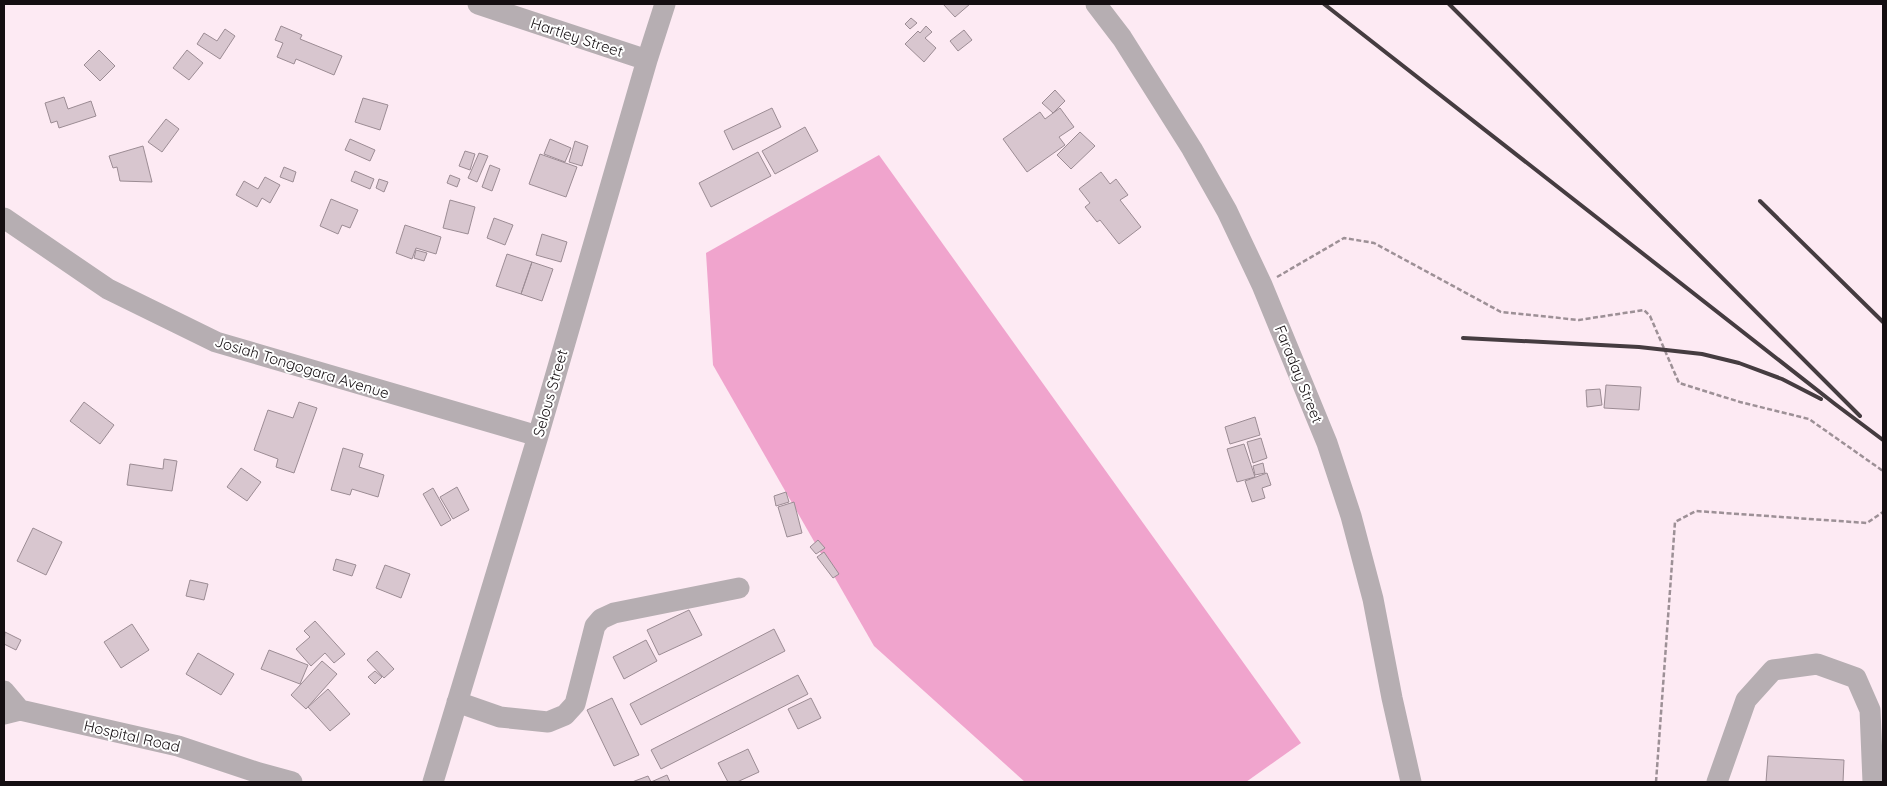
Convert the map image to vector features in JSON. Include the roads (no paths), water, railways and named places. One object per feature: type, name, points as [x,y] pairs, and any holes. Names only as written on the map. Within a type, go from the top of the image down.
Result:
[{"type":"street","name":"Hartley Street","points":[[478,4],[647,60]]},
{"type":"street","name":"Selous Street","points":[[433,782],[538,436],[647,60],[666,4]]},
{"type":"street","name":"Faraday Street","points":[[1096,4],[1122,38],[1192,149],[1227,211],[1262,285],[1328,443],[1351,516],[1373,599],[1392,698],[1411,782]]},
{"type":"street","name":"Josiah Tongogara Avenue","points":[[4,218],[108,289],[216,342],[538,436]]},
{"type":"street","points":[[457,702],[500,717],[548,722],[565,715],[575,704],[595,626],[601,619],[614,613],[739,588]]},
{"type":"street","points":[[1717,782],[1746,700],[1773,670],[1817,664],[1856,678],[1870,710],[1873,782]]},
{"type":"street","points":[[4,691],[12,712]]},
{"type":"street","name":"Hospital Road","points":[[12,712],[178,746],[268,778],[292,782]]},
{"type":"railway","points":[[1324,4],[1883,440]]},
{"type":"railway","points":[[1449,4],[1860,416]]},
{"type":"railway","points":[[1760,201],[1883,322]]},
{"type":"railway","points":[[1463,338],[1639,347],[1702,354],[1739,363],[1782,379],[1821,399]]}]
